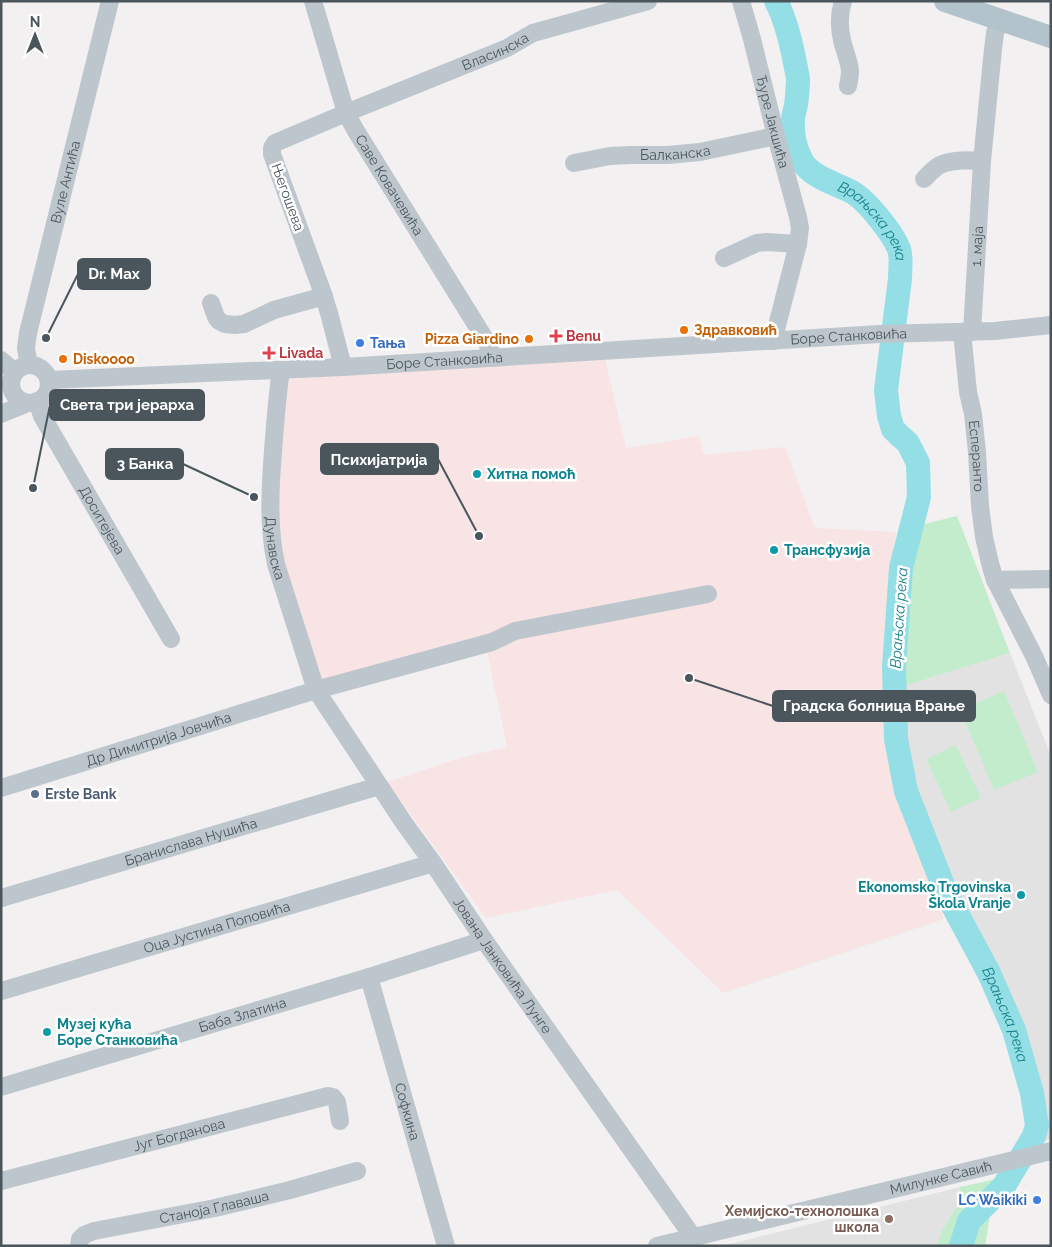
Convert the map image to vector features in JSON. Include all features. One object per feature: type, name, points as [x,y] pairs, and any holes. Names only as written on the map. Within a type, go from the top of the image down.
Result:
[{"type":"main road","points":[[945,1],[1051,37]]},
{"type":"street","name":"Вуле Антића","points":[[14,378],[26,348],[28,333],[110,1]]},
{"type":"street","name":"Саве Ковачевића","points":[[313,1],[346,113],[485,339],[493,358]]},
{"type":"street","name":"Власинска","points":[[346,113],[506,48],[533,33],[648,1]]},
{"type":"street","name":"Ђуре Јакшића","points":[[741,1],[800,228],[798,244],[773,340]]},
{"type":"street","points":[[843,1],[840,11],[840,22],[842,41],[850,70],[848,86]]},
{"type":"street","name":"1. маја","points":[[967,332],[993,49],[999,20]]},
{"type":"street","name":"Његошева","points":[[343,367],[324,296],[272,154],[272,148],[275,143],[346,113]]},
{"type":"street","name":"Балканска","points":[[574,163],[617,156],[700,152],[776,136]]},
{"type":"street","points":[[924,179],[940,165],[962,160],[982,161]]},
{"type":"street","points":[[724,258],[757,243],[798,244]]},
{"type":"street","points":[[211,303],[219,321],[225,324],[244,324],[274,310],[324,296]]},
{"type":"street","name":"Боре Станковића","points":[[49,380],[343,367],[879,334],[967,332],[1051,325]]},
{"type":"street","name":"Есперанто","points":[[967,332],[968,392],[977,452],[984,537],[995,580],[1034,656],[1051,695]]},
{"type":"street","points":[[1,360],[14,378],[13,393],[21,401],[32,402]]},
{"type":"street","points":[[1,414],[42,398],[49,387],[47,375],[39,367],[14,378]]},
{"type":"street","name":"Дунавска","points":[[281,370],[270,485],[272,545],[276,564],[316,690]]},
{"type":"street","name":"Доситејева","points":[[32,402],[42,416],[171,639]]},
{"type":"street","points":[[995,580],[1051,579]]},
{"type":"street","name":"Др Димитрија Јовчића","points":[[1,788],[316,690],[492,642],[515,631],[708,594]]},
{"type":"street","name":"Јована Јанковића Лунге","points":[[316,690],[484,940],[693,1237]]},
{"type":"street","name":"Бранислава Нушића","points":[[1,898],[379,786]]},
{"type":"street","name":"Оца Јустина Поповића","points":[[1,991],[432,863]]},
{"type":"street","name":"Баба Златина","points":[[1,1087],[484,940]]},
{"type":"street","name":"Софкина","points":[[369,976],[446,1246]]},
{"type":"street","name":"Југ Богданова","points":[[1,1181],[328,1096],[333,1097],[337,1102],[340,1121]]},
{"type":"street","name":"Милунке Савић","points":[[657,1246],[1049,1151]]},
{"type":"street","name":"Станоја Главаша","points":[[79,1246],[80,1239],[84,1234],[94,1231],[224,1206],[357,1171]]},
{"type":"shaded area","points":[[605,359],[626,448],[699,436],[704,455],[785,447],[815,528],[896,532],[890,567],[885,673],[894,785],[944,919],[723,993],[617,890],[486,918],[387,782],[460,758],[507,747],[484,637],[321,682],[279,546],[276,465],[289,379]]},
{"type":"shaded area","points":[[1010,653],[1051,756],[1051,1139],[1044,1141],[1048,1123],[1023,1026],[1004,983],[950,885],[914,791],[903,737],[901,687]]},
{"type":"shaded area","name":"Хемијско-технолошка школа","points":[[960,1187],[957,1206],[941,1232],[937,1246],[722,1246]]},
{"type":"green space","points":[[957,516],[1010,653],[901,687],[909,570],[920,525]]},
{"type":"green space","points":[[1004,691],[1038,772],[994,790],[960,710]]},
{"type":"green space","points":[[956,745],[981,798],[951,812],[926,759]]},
{"type":"green space","points":[[996,1179],[985,1246],[937,1246],[941,1232],[957,1206],[960,1187]]},
{"type":"waterway","name":"Врањска река","points":[[776,1],[788,31],[798,78],[793,125],[795,141],[802,161],[806,167],[823,179],[850,191],[863,201],[884,225],[896,242],[900,253],[900,279],[886,390],[889,416],[893,429],[908,443],[918,463],[919,497],[901,568],[894,667],[896,739],[906,791],[946,893],[989,973],[1014,1030],[1032,1093],[1037,1125],[1034,1136],[1004,1186],[969,1221],[961,1246]]},
{"type":"place","name":"Здравковић","points":[[684,330]]},
{"type":"place","name":"Benu","points":[[556,336]]},
{"type":"place","name":"Dr. Max","points":[[46,338]]},
{"type":"place","name":"Pizza Giardino","points":[[529,339]]},
{"type":"place","name":"Тања","points":[[360,343]]},
{"type":"place","name":"Livada","points":[[269,353]]},
{"type":"place","name":"Diskoooo","points":[[63,359]]},
{"type":"place","name":"Хитна помоћ","points":[[477,474]]},
{"type":"place","name":"Света три јерарха","points":[[33,488]]},
{"type":"place","name":"3 Банка","points":[[254,497]]},
{"type":"place","name":"Психијатрија","points":[[479,536]]},
{"type":"place","name":"Трансфузија","points":[[774,550]]},
{"type":"place","name":"Градска болница Врање","points":[[689,678]]},
{"type":"place","name":"Erste Bank","points":[[35,794]]},
{"type":"place","name":"Ekonomsko Trgovinska Škola Vranje","points":[[1021,895]]},
{"type":"place","name":"Музеј кућа Боре Станковића","points":[[47,1032]]},
{"type":"place","name":"LC Waikiki","points":[[1037,1200]]},
{"type":"place","name":"Хемијско-технолошка школа","points":[[889,1219]]}]
